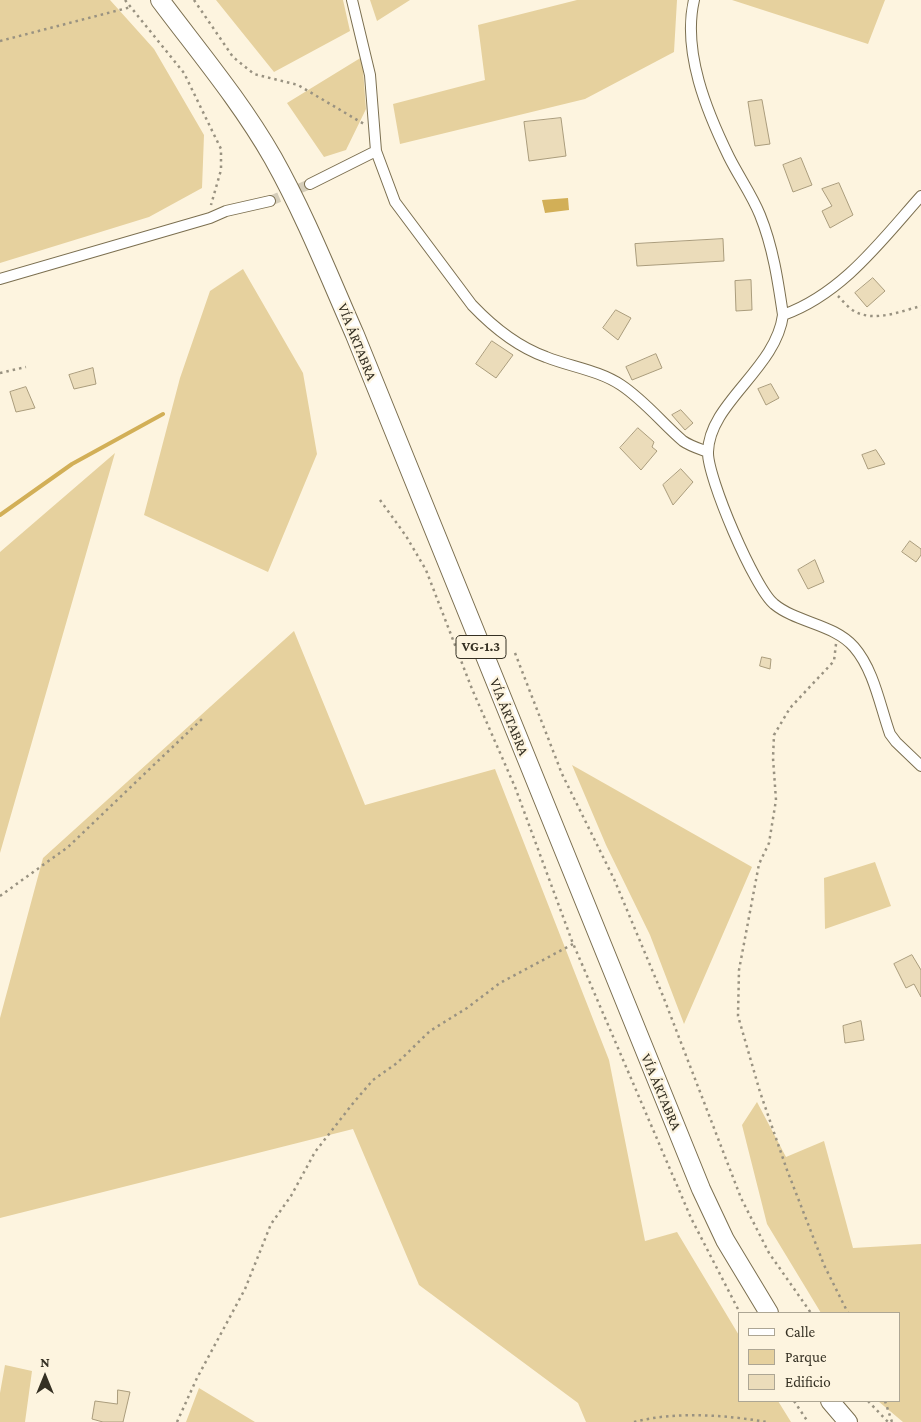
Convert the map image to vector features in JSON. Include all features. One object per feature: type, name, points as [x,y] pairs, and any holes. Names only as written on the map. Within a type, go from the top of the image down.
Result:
[{"type":"highway","name":"VÍA ÁRTABRA","points":[[160,0],[225,84],[273,157],[304,219],[355,335],[698,1180],[725,1240],[768,1312]]},
{"type":"highway","points":[[831,1402],[848,1422]]},
{"type":"street","points":[[352,0],[370,75],[376,151],[395,202],[472,305],[483,317],[522,346],[546,357],[594,371],[620,384],[639,398],[685,442],[708,452]]},
{"type":"street","points":[[694,0],[691,33],[705,100],[729,157],[759,212],[768,238],[783,315],[780,330],[771,350],[713,430],[708,452],[712,479],[765,595],[790,615],[838,635],[852,645],[865,662],[890,734],[921,766]]},
{"type":"street","points":[[310,184],[376,151]]},
{"type":"street","points":[[783,315],[796,310],[829,289],[859,266],[921,196]]},
{"type":"street","points":[[0,278],[210,218],[226,211],[270,202]]},
{"type":"path","points":[[125,0],[184,73],[221,149],[220,170],[212,198],[210,218]]},
{"type":"path","points":[[194,0],[233,57],[254,74],[298,86],[353,119],[375,129]]},
{"type":"path","points":[[0,41],[131,7]]},
{"type":"path","points":[[829,289],[855,312],[866,316],[881,316],[921,306]]},
{"type":"path","points":[[0,373],[26,367]]},
{"type":"path","points":[[380,500],[406,536],[426,570],[472,689],[515,787],[573,944],[690,1218],[739,1312]]},
{"type":"path","points":[[838,635],[834,661],[790,708],[774,735],[773,758],[776,800],[769,843],[759,864],[738,970],[738,1016],[760,1092],[788,1170],[824,1264],[848,1312]]},
{"type":"path","points":[[515,653],[562,774],[614,879],[663,996],[741,1198],[769,1253],[810,1312]]},
{"type":"path","points":[[0,896],[68,847],[203,718]]},
{"type":"path","points":[[178,1422],[197,1378],[245,1289],[271,1224],[291,1196],[315,1152],[354,1102],[373,1080],[397,1064],[430,1031],[467,1008],[500,983],[573,944]]},
{"type":"path","points":[[795,1402],[808,1422]]},
{"type":"path","points":[[869,1402],[888,1422]]},
{"type":"path","points":[[885,1402],[892,1422]]},
{"type":"path","points":[[634,1422],[650,1418],[712,1415],[767,1422]]},
{"type":"green space","points":[[0,0],[110,0],[154,49],[204,135],[202,188],[149,217],[0,263]]},
{"type":"green space","points":[[216,0],[343,0],[350,31],[274,72]]},
{"type":"green space","points":[[370,0],[410,0],[377,21]]},
{"type":"green space","points":[[577,0],[677,0],[674,52],[585,99],[400,144],[393,104],[485,80],[478,25]]},
{"type":"green space","points":[[732,0],[885,0],[868,44]]},
{"type":"green space","points":[[362,57],[366,109],[346,150],[324,157],[287,103]]},
{"type":"green space","points":[[243,269],[303,373],[317,454],[268,572],[144,515],[180,378],[210,291]]},
{"type":"green space","points":[[115,453],[0,853],[0,552]]},
{"type":"green space","points":[[294,631],[365,805],[495,769],[609,1060],[645,1241],[677,1232],[738,1334],[738,1402],[779,1402],[791,1422],[586,1422],[578,1403],[419,1285],[353,1129],[0,1218],[0,1018],[43,858]]},
{"type":"green space","points":[[572,765],[752,867],[684,1024],[650,935],[606,845]]},
{"type":"green space","points":[[875,862],[891,906],[825,929],[824,878]]},
{"type":"green space","points":[[757,1102],[786,1157],[824,1141],[853,1248],[921,1244],[921,1422],[903,1422],[879,1402],[901,1402],[901,1312],[820,1312],[767,1224],[742,1125]]},
{"type":"green space","points":[[5,1365],[32,1371],[25,1422],[0,1422],[0,1393]]},
{"type":"green space","points":[[199,1388],[255,1422],[186,1422]]},
{"type":"shaded area","points":[[568,198],[569,210],[545,213],[542,200]]},
{"type":"building","points":[[762,100],[770,144],[755,146],[748,102]]},
{"type":"building","points":[[561,118],[566,156],[529,161],[524,122]]},
{"type":"building","points":[[801,158],[812,185],[793,192],[783,165]]},
{"type":"building","points":[[839,183],[853,215],[830,228],[822,211],[832,206],[822,189]]},
{"type":"building","points":[[723,239],[724,261],[637,266],[635,244]]},
{"type":"building","points":[[873,278],[885,291],[867,307],[855,293]]},
{"type":"building","points":[[751,280],[752,310],[736,311],[735,281]]},
{"type":"building","points":[[616,310],[631,318],[618,340],[603,328]]},
{"type":"building","points":[[492,341],[513,355],[496,378],[476,364]]},
{"type":"building","points":[[656,354],[662,368],[632,380],[626,367]]},
{"type":"building","points":[[93,368],[96,384],[74,389],[69,375]]},
{"type":"building","points":[[771,384],[779,398],[766,405],[758,389]]},
{"type":"building","points":[[26,387],[35,408],[16,412],[10,392]]},
{"type":"building","points":[[681,410],[693,423],[685,430],[672,415]]},
{"type":"building","points":[[638,428],[654,442],[652,447],[657,451],[641,470],[620,448]]},
{"type":"building","points":[[876,450],[885,464],[868,469],[862,455]]},
{"type":"building","points":[[681,469],[693,482],[673,505],[663,485]]},
{"type":"building","points":[[910,541],[921,549],[921,555],[916,562],[902,552]]},
{"type":"building","points":[[815,560],[824,582],[808,589],[798,570]]},
{"type":"building","points":[[762,657],[771,659],[770,669],[760,666]]},
{"type":"building","points":[[912,955],[921,970],[921,997],[914,984],[906,988],[894,964]]},
{"type":"building","points":[[861,1021],[864,1040],[845,1043],[843,1026]]},
{"type":"building","points":[[118,1390],[130,1392],[123,1422],[103,1422],[92,1419],[95,1401],[117,1404]]},
{"type":"waterway","points":[[0,515],[72,464],[163,414]]},
{"type":"tunnel","points":[[270,201],[310,184]]}]
